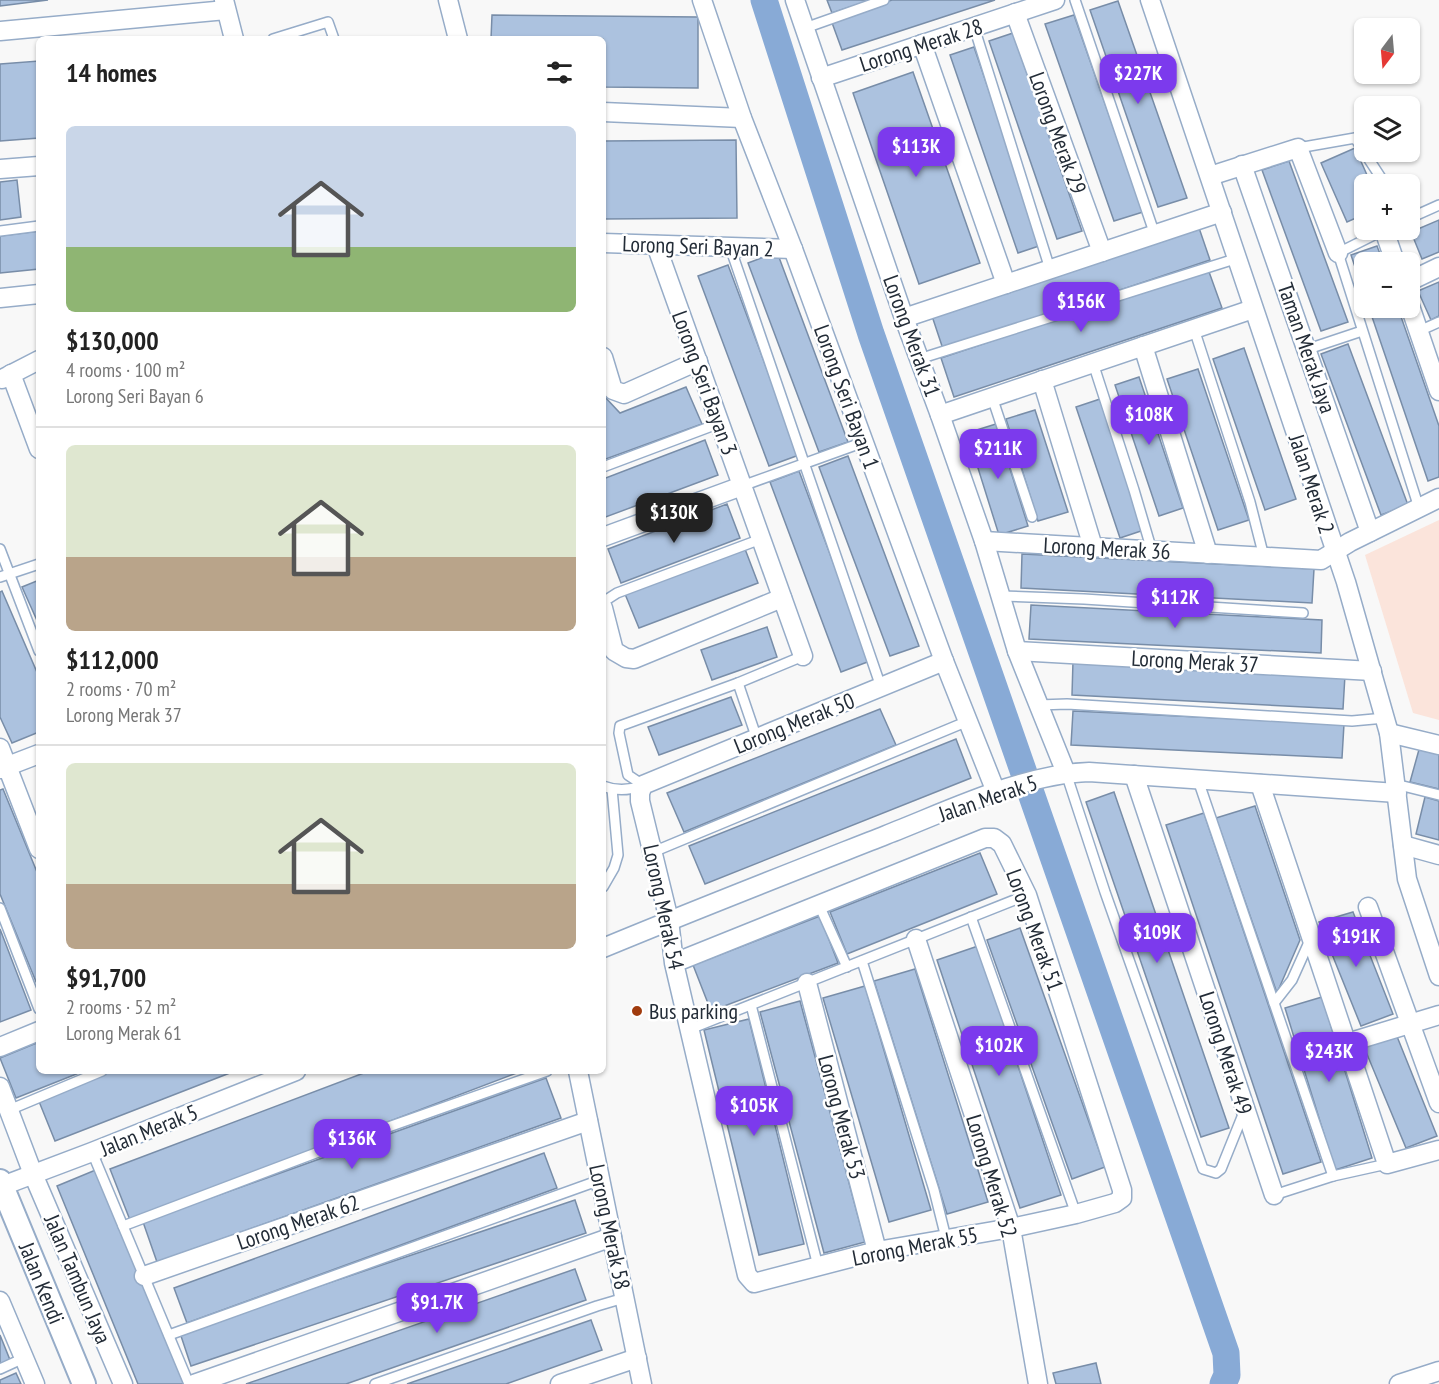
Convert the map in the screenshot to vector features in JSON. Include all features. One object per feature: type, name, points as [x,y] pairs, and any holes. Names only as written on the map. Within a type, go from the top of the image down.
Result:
[{"type":"street","points":[[448,0],[457,36]]},
{"type":"street","name":"Lorong Seri Bayan 1","points":[[702,0],[742,118],[793,249],[944,661],[968,721],[1003,790]]},
{"type":"street","name":"Lorong Merak 31","points":[[795,0],[984,542],[1017,651],[1066,773]]},
{"type":"street","name":"Lorong Merak 28","points":[[821,78],[1054,0]]},
{"type":"street","name":"Jalan Merak 2","points":[[1150,0],[1346,582],[1387,725],[1407,879],[1439,976]]},
{"type":"street","points":[[0,31],[225,5],[233,36]]},
{"type":"street","name":"Lorong Merak 29","points":[[1015,13],[1102,252]]},
{"type":"street","points":[[922,44],[1006,284]]},
{"type":"street","points":[[606,112],[742,118]]},
{"type":"street","points":[[1210,176],[1298,148],[1338,253]]},
{"type":"street","name":"Taman Merak Jaya","points":[[1242,165],[1370,532]]},
{"type":"street","points":[[0,169],[36,166]]},
{"type":"street","points":[[904,318],[1222,212]]},
{"type":"street","name":"Lorong Seri Bayan 2","points":[[606,243],[793,249]]},
{"type":"street","name":"Lorong Seri Bayan 3","points":[[656,245],[803,656]]},
{"type":"street","points":[[1420,276],[1439,267]]},
{"type":"street","points":[[0,298],[36,294]]},
{"type":"street","points":[[940,414],[1253,309]]},
{"type":"street","points":[[1414,318],[1438,387]]},
{"type":"street","points":[[1143,346],[1208,554]]},
{"type":"street","points":[[606,367],[613,390],[624,394],[698,361]]},
{"type":"street","points":[[36,362],[6,377],[36,442]]},
{"type":"street","points":[[1042,380],[1093,547]]},
{"type":"street","points":[[606,536],[742,486]]},
{"type":"street","name":"Lorong Merak 36","points":[[984,542],[1321,560],[1341,547],[1439,498]]},
{"type":"street","points":[[606,620],[614,651],[633,659],[782,598]]},
{"type":"street","name":"Lorong Merak 37","points":[[1017,651],[1372,671]]},
{"type":"street","name":"Lorong Merak 50","points":[[643,785],[944,661]]},
{"type":"street","points":[[1387,725],[1439,745]]},
{"type":"street","points":[[0,748],[4,768],[35,827]]},
{"type":"street","points":[[4,768],[36,755]]},
{"type":"street","name":"Jalan Merak 5","points":[[606,947],[1003,790],[1066,773],[1089,772],[1260,784],[1396,789]]},
{"type":"street","name":"Lorong Merak 49","points":[[1134,775],[1274,1195]]},
{"type":"street","points":[[1260,784],[1387,1164],[1439,1150]]},
{"type":"street","name":"Lorong Merak 54","points":[[643,785],[640,801],[669,920],[674,963],[747,1275]]},
{"type":"street","name":"Lorong Merak 51","points":[[819,905],[986,838],[994,838],[1002,844],[1027,895],[1122,1190],[1122,1198]]},
{"type":"street","points":[[1403,845],[1439,855]]},
{"type":"street","points":[[674,963],[819,905]]},
{"type":"street","points":[[1368,907],[1439,1103]]},
{"type":"street","name":"Lorong Merak 52","points":[[916,939],[1011,1228],[1038,1384]]},
{"type":"street","name":"Lorong Merak 53","points":[[807,983],[877,1251]]},
{"type":"street","points":[[1347,1043],[1439,1015]]},
{"type":"street","points":[[0,1047],[36,1032]]},
{"type":"street","name":"Jalan Merak 5","points":[[1,1184],[92,1152],[288,1074]]},
{"type":"street","name":"Lorong Merak 58","points":[[579,1074],[642,1384]]},
{"type":"street","points":[[0,1087],[33,1174]]},
{"type":"street","name":"Lorong Merak 62","points":[[144,1276],[588,1120]]},
{"type":"street","name":"Jalan Tambun Jaya","points":[[33,1174],[123,1384]]},
{"type":"street","name":"Jalan Kendi","points":[[1,1184],[84,1384]]},
{"type":"street","name":"Lorong Merak 55","points":[[747,1275],[754,1283],[877,1251],[1011,1228],[1076,1214],[1115,1203],[1122,1198]]},
{"type":"street","points":[[194,1384],[612,1237]]},
{"type":"street","name":"Jalan Kendi","points":[[0,1301],[35,1384]]},
{"type":"street","points":[[560,1384],[637,1359]]},
{"type":"street","points":[[1398,1384],[1439,1371]]},
{"type":"lane","points":[[805,28],[884,0]]},
{"type":"lane","points":[[1075,0],[1155,235]]},
{"type":"lane","points":[[283,36],[328,22],[333,36]]},
{"type":"lane","points":[[974,27],[1050,269]]},
{"type":"lane","points":[[1298,148],[1355,138],[1378,174]]},
{"type":"lane","points":[[1420,214],[1439,205]]},
{"type":"lane","points":[[0,231],[36,226]]},
{"type":"lane","points":[[1364,240],[1338,253],[1419,508]]},
{"type":"lane","points":[[730,247],[881,687]]},
{"type":"lane","points":[[919,359],[1238,258]]},
{"type":"lane","points":[[1419,331],[1439,322]]},
{"type":"lane","points":[[1194,329],[1250,502],[1264,557]]},
{"type":"lane","points":[[1308,349],[1362,331]]},
{"type":"lane","points":[[1092,363],[1152,551]]},
{"type":"lane","points":[[992,397],[1032,517]]},
{"type":"lane","points":[[606,466],[720,423]]},
{"type":"lane","points":[[742,486],[864,442]]},
{"type":"lane","points":[[606,600],[617,593],[761,539]]},
{"type":"lane","points":[[0,549],[5,575],[36,644]]},
{"type":"lane","points":[[5,575],[36,565]]},
{"type":"lane","points":[[1001,596],[1084,599],[1303,614]]},
{"type":"lane","points":[[643,785],[628,775],[619,733],[620,726],[738,684],[803,656]]},
{"type":"lane","points":[[738,684],[757,738]]},
{"type":"lane","points":[[1038,705],[1066,704],[1387,725]]},
{"type":"lane","points":[[653,852],[968,721]]},
{"type":"lane","points":[[1066,773],[1105,892],[1203,1169],[1216,1173],[1221,1169],[1245,1110]]},
{"type":"lane","points":[[1198,780],[1333,1176]]},
{"type":"lane","points":[[606,882],[618,855],[608,788],[629,790],[643,785]]},
{"type":"lane","points":[[1396,789],[1439,795]]},
{"type":"lane","points":[[690,1029],[1027,895]]},
{"type":"lane","points":[[819,905],[847,967]]},
{"type":"lane","points":[[0,908],[36,1001]]},
{"type":"lane","points":[[971,917],[1076,1214]]},
{"type":"lane","points":[[1274,1003],[1292,980],[1311,937]]},
{"type":"lane","points":[[862,961],[934,1190],[946,1238]]},
{"type":"lane","points":[[751,1005],[818,1266]]},
{"type":"lane","points":[[9,1110],[95,1074]]},
{"type":"lane","points":[[123,1226],[329,1148],[539,1074]]},
{"type":"lane","points":[[92,1152],[189,1384]]},
{"type":"lane","points":[[1274,1195],[1333,1176],[1387,1164]]},
{"type":"lane","points":[[169,1335],[600,1180]]},
{"type":"lane","points":[[375,1384],[624,1298]]},
{"type":"lane","points":[[0,1369],[24,1358]]},
{"type":"shaded area","points":[[1439,520],[1439,720],[1413,713],[1365,555]]},
{"type":"building","points":[[0,0],[48,0],[0,6]]},
{"type":"building","points":[[827,0],[871,0],[832,13]]},
{"type":"building","points":[[892,0],[995,0],[842,50],[831,20]]},
{"type":"building","points":[[1118,1],[1187,198],[1158,207],[1090,10]]},
{"type":"building","points":[[492,15],[698,17],[698,88],[606,87],[606,36],[491,36]]},
{"type":"building","points":[[1074,15],[1143,212],[1114,221],[1045,24]]},
{"type":"building","points":[[1013,33],[1082,231],[1057,239],[989,41]]},
{"type":"building","points":[[974,47],[1042,245],[1018,253],[950,55]]},
{"type":"building","points":[[36,61],[36,138],[0,141],[0,64]]},
{"type":"building","points":[[913,72],[980,263],[919,284],[853,93]]},
{"type":"building","points":[[736,140],[737,218],[606,219],[606,141]]},
{"type":"building","points":[[1354,148],[1354,162],[1361,162],[1367,174],[1354,174],[1354,219],[1347,222],[1321,163]]},
{"type":"building","points":[[1289,161],[1348,322],[1321,331],[1262,170]]},
{"type":"building","points":[[17,180],[21,217],[0,220],[0,182]]},
{"type":"building","points":[[1439,220],[1439,252],[1422,259],[1414,240],[1420,240],[1420,228]]},
{"type":"building","points":[[1197,222],[1210,260],[943,349],[930,310]]},
{"type":"building","points":[[36,231],[36,269],[0,273],[0,236]]},
{"type":"building","points":[[1377,246],[1379,252],[1360,252]]},
{"type":"building","points":[[777,252],[848,442],[819,452],[748,263]]},
{"type":"building","points":[[728,265],[799,455],[769,466],[698,276]]},
{"type":"building","points":[[1208,269],[1222,308],[954,397],[941,358]]},
{"type":"building","points":[[1439,282],[1439,316],[1431,320],[1420,295],[1420,290]]},
{"type":"building","points":[[1372,318],[1401,318],[1439,426],[1439,477],[1428,481]]},
{"type":"building","points":[[1348,344],[1408,505],[1381,515],[1321,354]]},
{"type":"building","points":[[1244,348],[1296,499],[1265,510],[1213,359]]},
{"type":"building","points":[[1198,369],[1249,520],[1218,530],[1167,379]]},
{"type":"building","points":[[1139,377],[1183,508],[1159,516],[1115,385]]},
{"type":"building","points":[[686,387],[702,424],[606,459],[606,398],[620,413]]},
{"type":"building","points":[[1100,399],[1144,530],[1120,538],[1076,407]]},
{"type":"building","points":[[1035,410],[1068,512],[1038,521],[1006,419]]},
{"type":"building","points":[[996,424],[1028,526],[999,535],[967,433]]},
{"type":"building","points":[[705,440],[718,475],[606,517],[606,478]]},
{"type":"building","points":[[848,456],[919,646],[890,656],[819,467]]},
{"type":"building","points":[[799,471],[870,661],[841,672],[770,482]]},
{"type":"building","points":[[727,504],[740,538],[621,583],[608,549]]},
{"type":"building","points":[[745,549],[758,583],[639,628],[625,594]]},
{"type":"building","points":[[1022,554],[1314,569],[1312,603],[1021,588]]},
{"type":"building","points":[[36,581],[36,618],[22,587]]},
{"type":"building","points":[[2,591],[36,670],[36,733],[12,743],[0,717],[0,592]]},
{"type":"building","points":[[1031,605],[1322,620],[1321,653],[1029,639]]},
{"type":"building","points":[[767,627],[777,657],[712,680],[701,650]]},
{"type":"building","points":[[1073,661],[1345,675],[1343,709],[1072,695]]},
{"type":"building","points":[[731,697],[742,725],[659,755],[648,727]]},
{"type":"building","points":[[880,709],[896,745],[684,832],[667,793]]},
{"type":"building","points":[[1073,711],[1344,724],[1342,758],[1071,745]]},
{"type":"building","points":[[956,739],[971,778],[705,884],[689,846]]},
{"type":"building","points":[[1420,746],[1439,751],[1439,789],[1410,782]]},
{"type":"building","points":[[3,789],[36,870],[36,982],[0,894],[0,790]]},
{"type":"building","points":[[1114,792],[1229,1128],[1201,1137],[1086,802]]},
{"type":"building","points":[[1425,797],[1439,801],[1439,840],[1416,834]]},
{"type":"building","points":[[1255,806],[1300,940],[1277,993],[1216,818]]},
{"type":"building","points":[[1204,813],[1321,1162],[1283,1174],[1166,825]]},
{"type":"building","points":[[980,853],[997,894],[847,954],[830,912]]},
{"type":"building","points":[[1353,912],[1393,1014],[1361,1026],[1319,922]]},
{"type":"building","points":[[820,916],[838,963],[711,1011],[693,965]]},
{"type":"building","points":[[1020,928],[1105,1167],[1072,1179],[987,940]]},
{"type":"building","points":[[0,929],[31,1010],[0,1022]]},
{"type":"building","points":[[978,946],[1061,1195],[1020,1208],[937,960]]},
{"type":"building","points":[[915,969],[988,1202],[947,1214],[874,981]]},
{"type":"building","points":[[865,986],[931,1210],[889,1222],[823,998]]},
{"type":"building","points":[[1322,997],[1372,1158],[1335,1170],[1285,1008]]},
{"type":"building","points":[[800,1001],[865,1242],[824,1253],[760,1012]]},
{"type":"building","points":[[749,1019],[804,1244],[759,1255],[704,1030]]},
{"type":"building","points":[[1396,1034],[1437,1136],[1406,1148],[1364,1047]]},
{"type":"building","points":[[36,1043],[36,1074],[76,1074],[16,1098],[0,1058]]},
{"type":"building","points":[[103,1074],[227,1074],[55,1141],[38,1099]]},
{"type":"building","points":[[361,1074],[514,1074],[130,1220],[110,1169]]},
{"type":"building","points":[[546,1078],[561,1118],[157,1262],[143,1222]]},
{"type":"building","points":[[544,1153],[557,1188],[187,1323],[174,1288]]},
{"type":"building","points":[[98,1169],[186,1384],[138,1384],[57,1186]]},
{"type":"building","points":[[575,1200],[586,1233],[191,1366],[180,1333]]},
{"type":"building","points":[[575,1269],[586,1300],[346,1384],[246,1384]]},
{"type":"building","points":[[591,1320],[602,1350],[506,1384],[407,1384]]},
{"type":"building","points":[[0,1335],[10,1360],[0,1365]]},
{"type":"building","points":[[1096,1363],[1101,1384],[1056,1384],[1053,1373]]},
{"type":"building","points":[[16,1373],[21,1384],[0,1384],[0,1380]]},
{"type":"waterway","points":[[764,0],[871,334],[1226,1353],[1227,1375],[1223,1384]]},
{"type":"place","name":"Bus parking","points":[[637,1011]]}]
